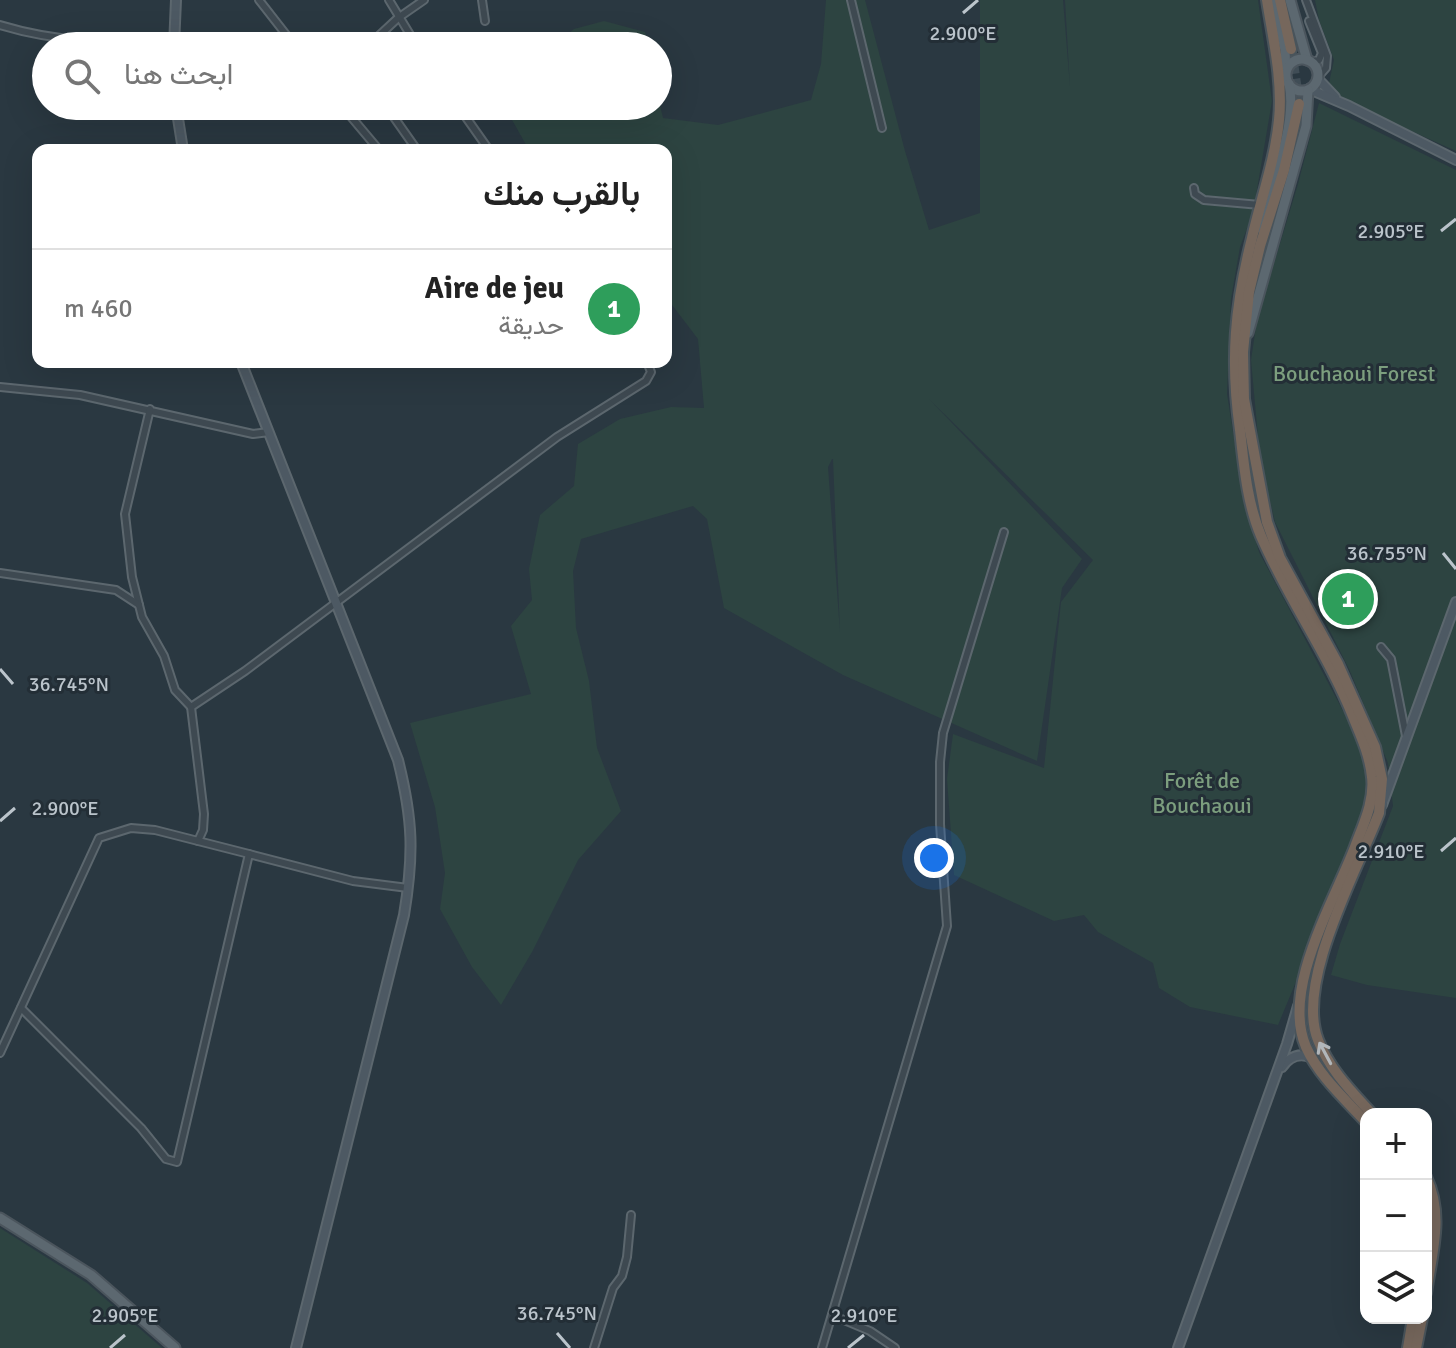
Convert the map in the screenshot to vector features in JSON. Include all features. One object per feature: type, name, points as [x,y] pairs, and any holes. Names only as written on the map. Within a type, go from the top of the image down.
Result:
[{"type":"highway","points":[[1267,0],[1278,77],[1279,121],[1244,274],[1237,315],[1234,383],[1254,515],[1268,550],[1340,685],[1362,738],[1372,776],[1373,789],[1365,821],[1309,960],[1298,1006],[1301,1035],[1312,1058],[1360,1115]]},
{"type":"highway","points":[[1277,0],[1291,49]]},
{"type":"highway","points":[[1299,104],[1284,170],[1249,292],[1243,352],[1244,399],[1267,522],[1280,558],[1338,664],[1375,747],[1382,779],[1379,813],[1323,952],[1312,993],[1311,1017],[1316,1037],[1332,1066],[1367,1108]]},
{"type":"highway","points":[[1427,1180],[1433,1194],[1437,1225],[1432,1256]]},
{"type":"highway","points":[[1408,1348],[1412,1324]]},
{"type":"highway","points":[[1416,1348],[1421,1324]]},
{"type":"main road","points":[[175,32],[176,0]]},
{"type":"main road","points":[[1244,274],[1286,136],[1292,103],[1277,0]]},
{"type":"main road","points":[[1290,0],[1309,61],[1317,69],[1318,78],[1329,93],[1349,106]]},
{"type":"main road","points":[[1287,79],[1293,62],[1309,61]]},
{"type":"main road","points":[[1243,352],[1306,126],[1309,90],[1318,78]]},
{"type":"main road","points":[[1287,79],[1297,90],[1309,90],[1349,106],[1456,160]]},
{"type":"main road","points":[[178,120],[182,144]]},
{"type":"main road","points":[[243,368],[402,773],[412,826],[404,915],[296,1348]]},
{"type":"main road","points":[[1379,813],[1456,602]]},
{"type":"main road","points":[[1178,1348],[1298,1006]]},
{"type":"main road","points":[[1273,1082],[1289,1060],[1302,1055],[1312,1058]]},
{"type":"main road","points":[[0,1218],[91,1275],[175,1348]]},
{"type":"street","points":[[259,0],[284,32]]},
{"type":"street","points":[[389,0],[408,32]]},
{"type":"street","points":[[383,32],[424,0]]},
{"type":"street","points":[[482,0],[485,21]]},
{"type":"street","points":[[851,0],[882,128]]},
{"type":"street","points":[[1307,2],[1310,27],[1322,53],[1319,60],[1309,61]]},
{"type":"street","points":[[1307,2],[1327,56],[1326,68],[1318,78]]},
{"type":"street","points":[[0,25],[32,35]]},
{"type":"street","points":[[354,120],[374,144]]},
{"type":"street","points":[[396,120],[413,144]]},
{"type":"street","points":[[468,120],[485,144]]},
{"type":"street","points":[[1194,188],[1195,194],[1204,200],[1260,205]]},
{"type":"street","points":[[191,707],[335,604],[557,437],[646,381],[651,372],[649,368]]},
{"type":"street","points":[[0,387],[80,395],[253,434],[269,432]]},
{"type":"street","points":[[150,409],[125,514],[132,577],[142,617],[164,656],[175,690],[191,707],[204,814],[203,830],[198,841]]},
{"type":"street","points":[[822,1348],[947,926],[940,824],[943,733],[1004,532]]},
{"type":"street","points":[[0,573],[116,590],[139,605]]},
{"type":"street","points":[[1381,647],[1391,659],[1406,739]]},
{"type":"street","points":[[0,1053],[99,838],[131,828],[155,830],[353,881],[408,888]]},
{"type":"street","points":[[21,1008],[141,1128],[166,1159],[177,1162],[249,854]]},
{"type":"street","points":[[594,1348],[613,1288],[622,1276],[631,1215]]},
{"type":"street","points":[[832,1315],[870,1331],[895,1348]]},
{"type":"green space","name":"Forêt de Bouchaoui","points":[[826,0],[865,0],[929,230],[980,213],[980,0],[1063,0],[1070,87],[1065,0],[1258,0],[1272,101],[1253,213],[1240,247],[1231,299],[1227,394],[1243,495],[1259,552],[1361,745],[1370,772],[1366,802],[1353,845],[1278,1025],[1190,1007],[1159,988],[1153,963],[1098,932],[1084,915],[1054,921],[954,875],[947,779],[953,734],[1044,768],[1061,602],[1093,560],[929,399],[1082,559],[1062,588],[1037,761],[843,675],[724,608],[707,519],[693,506],[581,539],[573,571],[576,628],[589,681],[597,748],[621,811],[578,860],[532,952],[501,1005],[472,967],[440,909],[445,873],[435,807],[410,723],[531,694],[511,626],[532,600],[529,569],[540,515],[574,486],[578,444],[620,419],[671,407],[704,408],[698,339],[672,305],[672,144],[526,144],[512,120],[672,119],[718,125],[811,100],[821,64]],"holes":[[[832,459],[833,459],[840,632],[828,467]]]},
{"type":"green space","points":[[1315,0],[1456,0],[1456,151],[1342,100],[1334,92],[1329,83],[1334,60]]},
{"type":"green space","points":[[604,21],[645,32],[571,32]]},
{"type":"green space","name":"Bouchaoui Forest","points":[[1319,103],[1456,170],[1456,998],[1367,985],[1331,975],[1393,806],[1388,763],[1349,669],[1275,522],[1260,459],[1251,360],[1257,320]]},
{"type":"green space","points":[[0,1228],[87,1283],[162,1348],[0,1348]]},
{"type":"tunnel","points":[[1291,49],[1299,104]]},
{"type":"place","name":"Aire de jeu","points":[[1348,599]]}]
